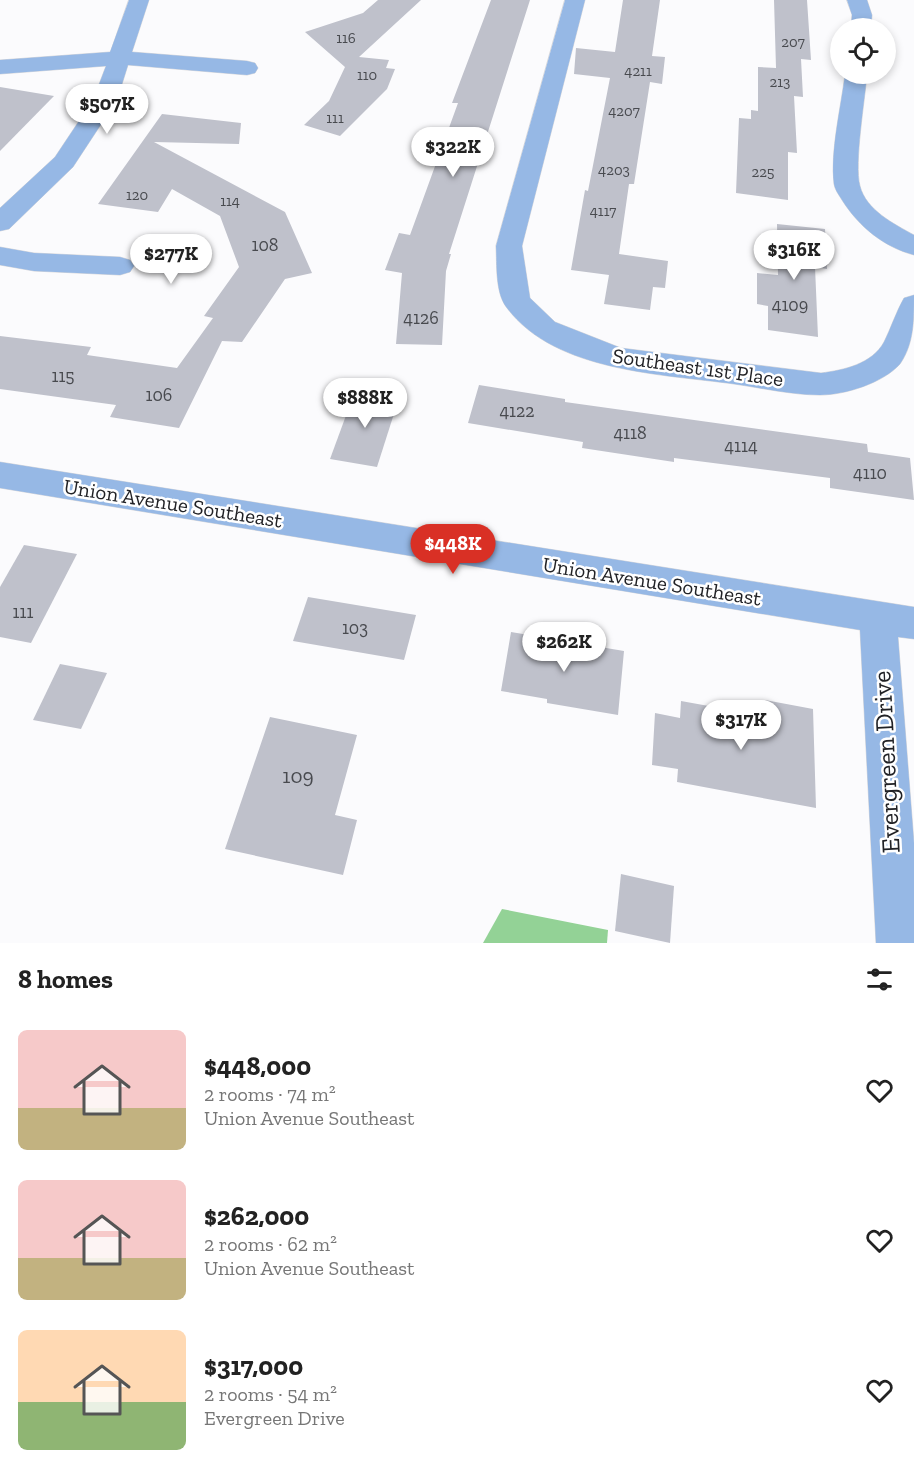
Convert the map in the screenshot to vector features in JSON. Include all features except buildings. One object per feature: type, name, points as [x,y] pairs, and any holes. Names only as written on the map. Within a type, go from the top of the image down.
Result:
[{"type":"street","points":[[0,223],[64,162],[105,100],[139,0]]},
{"type":"street","name":"Southeast 1st Place","points":[[575,0],[509,246],[512,280],[517,302],[545,329],[618,358],[821,384],[848,381],[869,371],[890,356],[914,305]]},
{"type":"street","points":[[857,0],[862,18]]},
{"type":"street","points":[[0,67],[120,58],[247,68]]},
{"type":"street","points":[[855,84],[846,165],[847,187],[862,211],[880,228],[914,246]]},
{"type":"street","points":[[0,256],[34,262],[120,266]]},
{"type":"street","name":"Union Avenue Southeast","points":[[0,475],[896,620]]},
{"type":"street","name":"Evergreen Drive","points":[[896,620],[904,877],[899,943]]},
{"type":"green space","points":[[502,909],[608,930],[607,943],[483,943]]}]
